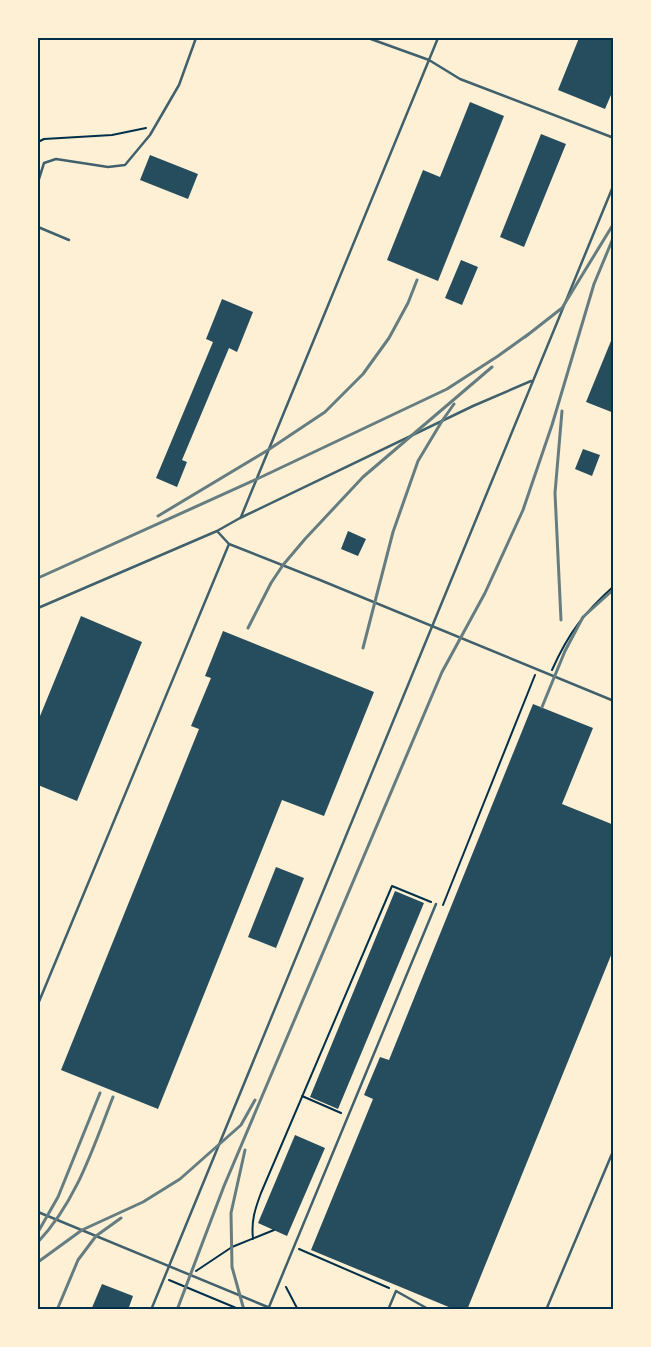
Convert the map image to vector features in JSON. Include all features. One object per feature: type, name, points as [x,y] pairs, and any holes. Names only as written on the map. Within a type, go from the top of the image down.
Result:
[{"type":"lane","points":[[38,182],[44,163],[56,159],[108,167],[125,165],[130,161],[155,126],[179,85],[196,38]]},
{"type":"lane","points":[[368,38],[429,60],[460,79],[614,138]]},
{"type":"lane","points":[[240,518],[438,38]]},
{"type":"lane","points":[[151,1310],[614,184]]},
{"type":"lane","points":[[38,227],[69,240]]},
{"type":"lane","points":[[38,608],[217,531],[240,518],[473,406],[532,381]]},
{"type":"lane","points":[[217,531],[229,544],[614,701]]},
{"type":"lane","points":[[38,1004],[229,544]]},
{"type":"lane","points":[[269,1307],[436,904]]},
{"type":"lane","points":[[546,1310],[614,1149]]},
{"type":"lane","points":[[38,1212],[275,1310]]},
{"type":"lane","points":[[388,1310],[396,1291],[430,1310]]},
{"type":"path","points":[[38,142],[44,138],[112,135],[155,126]]},
{"type":"path","points":[[550,675],[562,647],[587,610],[614,586]]},
{"type":"path","points":[[253,1239],[252,1216],[392,886],[442,907],[537,670]]},
{"type":"path","points":[[302,1096],[348,1116]]},
{"type":"path","points":[[190,1275],[232,1247],[274,1230]]},
{"type":"path","points":[[294,1247],[396,1291]]},
{"type":"path","points":[[164,1278],[241,1310]]},
{"type":"path","points":[[281,1279],[298,1310]]},
{"type":"building","points":[[579,38],[614,38],[614,88],[605,109],[558,90]]},
{"type":"building","points":[[470,102],[504,116],[438,281],[387,260],[423,170],[440,177]]},
{"type":"building","points":[[541,134],[566,144],[524,247],[500,237]]},
{"type":"building","points":[[150,155],[198,174],[188,199],[140,180]]},
{"type":"building","points":[[461,260],[478,267],[462,305],[445,298]]},
{"type":"building","points":[[222,299],[253,312],[237,352],[229,348],[182,460],[187,462],[177,487],[156,478],[213,342],[206,339]]},
{"type":"building","points":[[614,336],[614,413],[586,402]]},
{"type":"building","points":[[583,449],[600,455],[592,476],[575,469]]},
{"type":"building","points":[[348,531],[366,539],[358,556],[341,549]]},
{"type":"building","points":[[81,616],[142,642],[77,801],[38,785],[38,721]]},
{"type":"building","points":[[223,631],[374,692],[324,816],[282,800],[158,1109],[61,1070],[199,729],[191,726],[211,678],[205,676]]},
{"type":"building","points":[[533,704],[593,728],[562,804],[614,825],[614,948],[467,1310],[456,1310],[311,1250],[373,1099],[364,1095],[380,1057],[389,1060]]},
{"type":"building","points":[[276,867],[304,878],[276,948],[248,937]]},
{"type":"building","points":[[395,891],[424,903],[338,1109],[310,1097]]},
{"type":"building","points":[[295,1135],[325,1148],[287,1236],[258,1223]]},
{"type":"building","points":[[102,1284],[133,1296],[128,1310],[91,1310]]},
{"type":"railway","points":[[525,337],[562,308],[614,223]]},
{"type":"railway","points":[[177,1310],[224,1186],[442,672],[485,593],[523,510],[552,425],[594,284],[614,236]]},
{"type":"railway","points":[[158,516],[268,450],[325,412],[363,374],[389,338],[408,303],[417,280]]},
{"type":"railway","points":[[38,578],[257,479],[447,389],[530,333]]},
{"type":"railway","points":[[248,628],[271,583],[283,565],[305,539],[363,477],[492,367]]},
{"type":"railway","points":[[363,648],[393,532],[418,461],[454,404]]},
{"type":"railway","points":[[561,620],[555,493],[562,411]]},
{"type":"railway","points":[[542,707],[565,651],[583,617],[614,589]]},
{"type":"railway","points":[[38,1232],[58,1197],[100,1093]]},
{"type":"railway","points":[[38,1242],[63,1210],[73,1192],[113,1097]]},
{"type":"railway","points":[[38,1262],[82,1230],[143,1202],[180,1179],[241,1125],[255,1100]]},
{"type":"railway","points":[[244,1310],[232,1267],[231,1213],[245,1150]]},
{"type":"railway","points":[[57,1310],[78,1260],[96,1236],[121,1218]]}]
